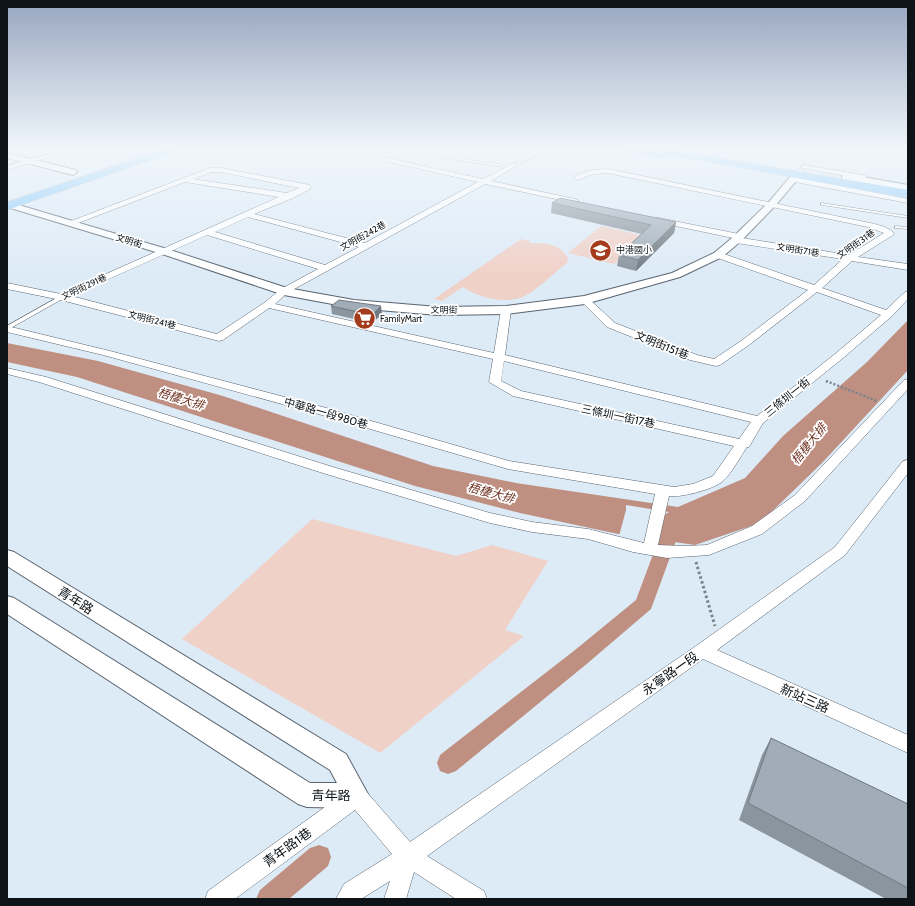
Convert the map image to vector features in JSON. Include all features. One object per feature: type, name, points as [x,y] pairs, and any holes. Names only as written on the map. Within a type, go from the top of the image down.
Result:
[{"type":"main road","points":[[8,203],[31,191]]},
{"type":"main road","points":[[8,203],[51,191]]},
{"type":"main road","points":[[894,191],[908,194]]},
{"type":"street","points":[[70,223],[156,191]]},
{"type":"street","points":[[259,191],[290,196]]},
{"type":"street","name":"文明街291巷","points":[[62,297],[299,191]]},
{"type":"street","name":"文明街242巷","points":[[284,291],[467,191]]},
{"type":"street","points":[[529,191],[585,203]]},
{"type":"street","points":[[709,191],[772,204]]},
{"type":"street","name":"文明街","points":[[8,203],[284,291],[354,304],[438,311],[506,310],[585,300],[676,275],[718,256],[737,239],[783,191]]},
{"type":"street","points":[[868,191],[908,202]]},
{"type":"street","points":[[882,191],[908,198]]},
{"type":"street","name":"文明街31巷","points":[[745,344],[815,289],[850,258],[890,233],[870,225],[772,204]]},
{"type":"street","points":[[247,214],[366,246]]},
{"type":"street","name":"文明街71巷","points":[[654,218],[737,239],[908,267]]},
{"type":"street","points":[[207,232],[326,268]]},
{"type":"street","points":[[718,256],[888,314]]},
{"type":"street","name":"文明街241巷","points":[[7,286],[62,297],[219,338],[267,305],[284,291]]},
{"type":"street","name":"三條圳一街","points":[[646,488],[674,492],[696,488],[718,479],[744,444],[759,420],[888,314],[908,294]]},
{"type":"street","name":"文明街151巷","points":[[585,300],[611,325],[694,358],[716,363],[745,344]]},
{"type":"street","points":[[267,305],[499,357],[759,420]]},
{"type":"street","points":[[499,357],[506,310]]},
{"type":"street","name":"中華路一段980巷","points":[[7,329],[106,353],[326,412],[508,465],[646,488]]},
{"type":"street","name":"三條圳一街17巷","points":[[499,357],[495,382],[517,394],[744,444]]},
{"type":"street","points":[[7,372],[42,379],[331,471],[490,518],[532,528],[588,534],[633,547],[667,552],[709,550],[757,530],[800,498],[886,405],[906,387]]},
{"type":"street","name":"永寧路一段","points":[[346,899],[352,892],[408,856],[702,652],[840,551],[908,464]]},
{"type":"street","points":[[650,549],[663,491]]},
{"type":"street","name":"青年路","points":[[7,557],[338,762],[357,796]]},
{"type":"street","name":"青年路","points":[[7,604],[307,795],[357,796]]},
{"type":"street","name":"新站三路","points":[[702,652],[908,744]]},
{"type":"street","points":[[357,796],[408,856],[476,899]]},
{"type":"street","name":"青年路1巷","points":[[216,899],[357,796]]},
{"type":"street","points":[[395,899],[408,856]]},
{"type":"lane","points":[[822,204],[908,217]]},
{"type":"lane","points":[[897,227],[908,228]]},
{"type":"lane","name":"文明街291巷","points":[[7,329],[62,297]]},
{"type":"path","points":[[814,376],[886,405]]},
{"type":"path","points":[[692,552],[719,639]]},
{"type":"shaded area","points":[[601,226],[645,236],[614,264],[568,253]]},
{"type":"shaded area","points":[[521,239],[530,241],[529,243],[546,244],[561,249],[568,258],[567,263],[535,290],[518,299],[493,299],[469,291],[463,287],[442,301],[434,299]]},
{"type":"shaded area","points":[[312,519],[456,556],[492,545],[548,561],[505,630],[524,636],[380,753],[182,639]]},
{"type":"water","name":"梧棲大排","points":[[908,320],[908,370],[822,463],[760,523],[695,545],[618,534],[520,513],[415,486],[77,377],[7,362],[7,343],[98,361],[223,396],[433,466],[516,483],[678,507],[745,478],[783,436],[867,362]]},
{"type":"pier","points":[[626,505],[669,512],[661,517],[657,541],[619,536]]},
{"type":"building","points":[[560,198],[676,222],[638,260],[619,255],[651,225],[552,203]]},
{"type":"building","points":[[339,300],[381,306],[372,315],[331,306]]},
{"type":"building","points":[[771,738],[908,804],[908,888],[748,803]]},
{"type":"waterway","points":[[448,763],[582,656],[644,604],[667,541],[674,528]]},
{"type":"waterway","points":[[269,899],[319,857]]},
{"type":"place","name":"中港國小","points":[[600,250]]},
{"type":"place","name":"FamilyMart","points":[[365,319]]}]
